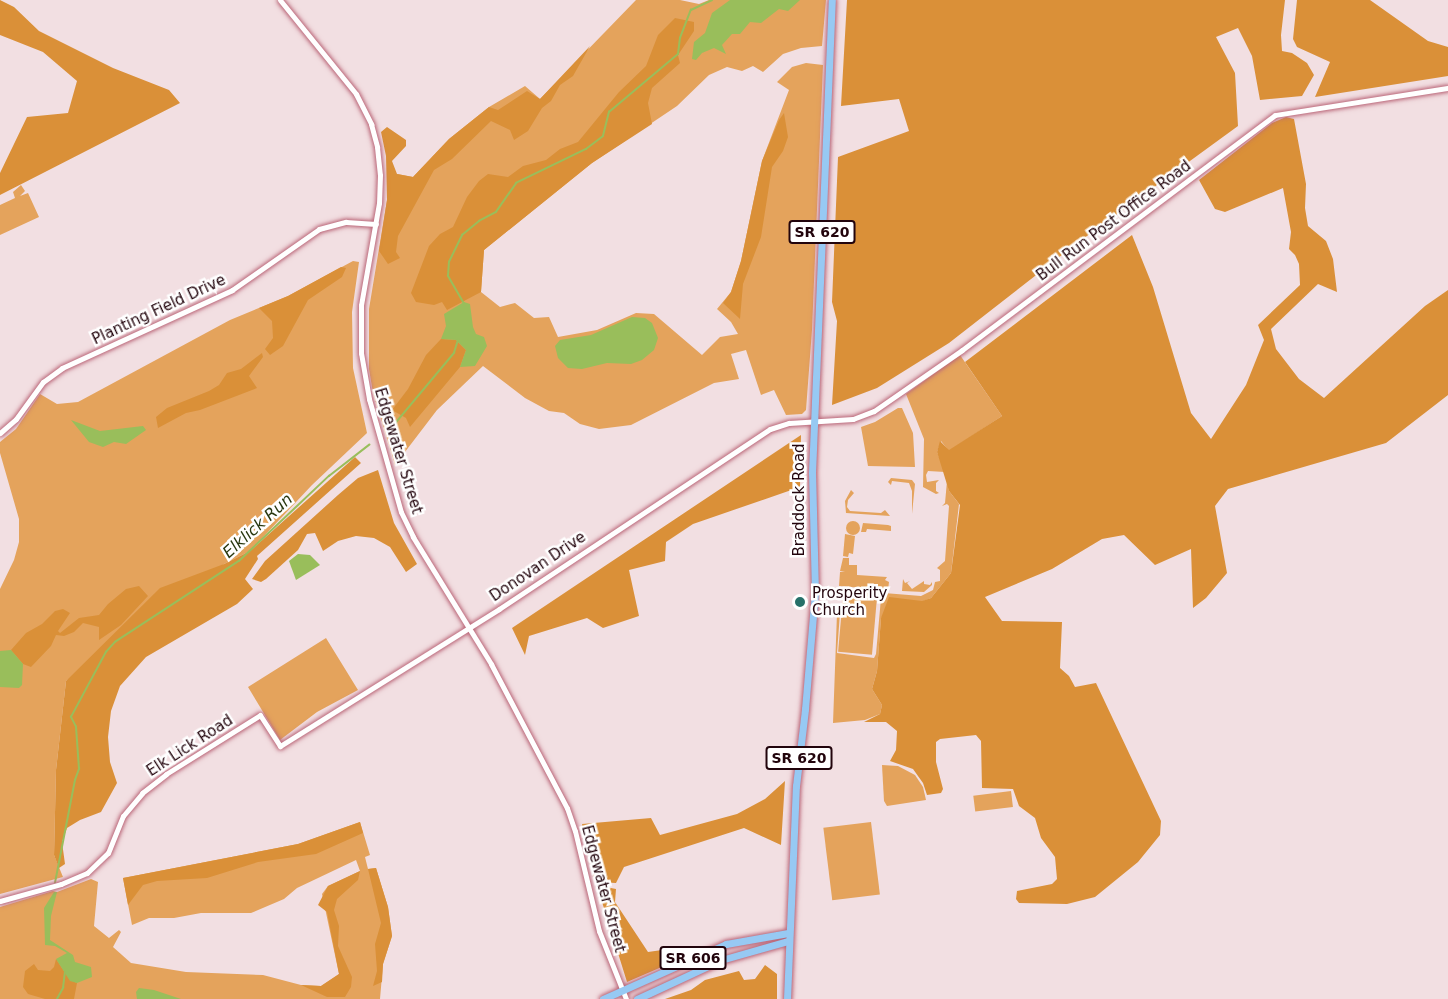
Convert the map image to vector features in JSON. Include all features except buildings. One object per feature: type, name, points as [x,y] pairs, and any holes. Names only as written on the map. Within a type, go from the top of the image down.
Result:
[{"type":"main road","name":"Braddock Road","points":[[787,999],[796,786],[815,593],[811,490],[832,0]]},
{"type":"main road","name":"SR 606","points":[[603,999],[726,944],[788,937]]},
{"type":"main road","name":"SR 606","points":[[637,999],[721,960],[788,937]]},
{"type":"street","name":"Edgewater Street","points":[[280,0],[348,83],[367,115],[377,147],[380,175],[376,224],[361,305],[361,354],[367,392],[404,519],[469,627],[567,808],[575,831],[599,931],[626,999]]},
{"type":"street","name":"Bull Run Post Office Road","points":[[814,422],[853,419],[888,402],[971,344],[1275,115],[1448,88]]},
{"type":"street","name":"Planting Field Drive","points":[[0,433],[16,419],[43,382],[62,368],[232,290],[319,229],[346,222],[376,224]]},
{"type":"street","name":"Donovan Drive","points":[[260,715],[280,746],[469,627],[770,429],[788,423],[814,422]]},
{"type":"street","name":"Elk Lick Road","points":[[0,901],[61,885],[87,873],[102,860],[113,844],[123,816],[142,793],[166,774],[260,715]]},
{"type":"shaded area","points":[[0,0],[14,7],[39,31],[113,68],[169,90],[180,103],[0,195],[0,173],[27,117],[68,113],[77,81],[43,52],[0,35]]},
{"type":"shaded area","points":[[636,0],[680,0],[699,4],[709,0],[826,0],[822,46],[801,48],[783,54],[763,72],[753,66],[742,71],[727,67],[709,75],[677,106],[592,163],[484,250],[481,292],[500,307],[515,303],[534,318],[549,317],[558,337],[597,330],[636,313],[654,314],[702,355],[720,337],[738,334],[731,322],[717,309],[731,292],[741,261],[762,161],[789,90],[777,82],[792,67],[806,63],[823,65],[812,330],[806,410],[802,414],[786,415],[774,390],[761,395],[746,350],[731,354],[739,379],[714,383],[631,425],[599,429],[580,424],[564,413],[549,411],[525,398],[483,366],[437,410],[395,465],[373,393],[369,369],[369,309],[387,200],[387,172],[413,177],[449,139],[489,107],[525,86],[540,99]]},
{"type":"shaded area","points":[[730,0],[800,0],[788,11],[779,9],[761,23],[750,22],[740,34],[732,34],[722,45],[726,54],[714,48],[702,53],[696,60],[692,59],[694,42],[705,33],[712,13]]},
{"type":"shaded area","points":[[847,0],[1285,0],[1281,35],[1282,51],[1292,53],[1307,63],[1314,75],[1302,96],[1260,100],[1252,56],[1238,28],[1216,37],[1235,73],[1238,126],[1076,244],[949,343],[877,388],[832,405],[837,321],[832,302],[838,157],[909,131],[899,99],[841,106]]},
{"type":"shaded area","points":[[1297,0],[1370,0],[1428,41],[1448,47],[1448,76],[1315,97],[1330,62],[1297,47],[1293,39]]},
{"type":"shaded area","points":[[675,18],[694,22],[694,31],[678,55],[680,63],[652,88],[648,103],[652,124],[592,163],[484,250],[481,292],[447,310],[442,302],[434,305],[416,302],[411,293],[429,246],[440,234],[453,227],[467,197],[479,181],[488,174],[508,177],[523,166],[546,160],[560,149],[578,142],[619,92],[646,66],[658,35]]},
{"type":"shaded area","points":[[590,46],[573,76],[560,85],[528,131],[514,140],[510,130],[491,121],[452,159],[434,170],[398,236],[396,252],[400,258],[388,264],[379,251],[387,200],[386,156],[381,132],[387,127],[406,140],[406,146],[392,161],[397,174],[413,177],[449,139],[489,107],[498,110],[527,91],[540,99]]},
{"type":"shaded area","points":[[784,113],[788,137],[783,151],[772,167],[761,237],[743,284],[740,319],[723,303],[731,292],[741,261],[762,161]]},
{"type":"shaded area","points":[[1286,117],[1294,119],[1306,184],[1305,208],[1308,226],[1326,241],[1333,259],[1337,292],[1318,284],[1271,329],[1276,349],[1299,379],[1324,398],[1425,306],[1448,290],[1448,395],[1386,443],[1228,489],[1215,506],[1227,573],[1206,598],[1193,608],[1191,549],[1155,565],[1124,535],[1102,539],[1052,569],[985,597],[1002,621],[1062,622],[1060,668],[1069,676],[1075,687],[1096,683],[1161,821],[1160,835],[1138,862],[1095,897],[1067,904],[1019,903],[1016,899],[1017,891],[1052,884],[1057,879],[1055,857],[1041,838],[1035,818],[1019,806],[1013,789],[982,788],[981,741],[976,735],[940,739],[936,742],[936,762],[943,789],[941,793],[927,795],[923,783],[913,769],[890,761],[896,750],[897,731],[886,722],[864,722],[880,714],[882,705],[872,689],[877,671],[881,618],[889,597],[922,601],[931,598],[951,573],[960,505],[949,491],[937,452],[940,441],[949,450],[1002,416],[965,362],[1132,235],[1153,287],[1191,413],[1211,439],[1246,385],[1264,340],[1258,325],[1300,285],[1299,264],[1289,249],[1291,232],[1283,188],[1225,212],[1215,209],[1199,180],[1272,123]]},
{"type":"shaded area","points":[[21,185],[25,191],[20,196],[28,193],[39,217],[0,235],[0,205],[15,198],[13,192]]},
{"type":"shaded area","points":[[353,261],[359,262],[352,312],[353,368],[367,433],[312,485],[250,551],[224,564],[66,681],[56,770],[54,855],[63,877],[0,894],[0,589],[14,560],[19,542],[19,519],[0,453],[0,442],[16,429],[40,394],[57,404],[78,402],[230,320],[288,296]]},
{"type":"shaded area","points":[[341,267],[346,268],[342,277],[308,300],[283,346],[270,355],[265,349],[273,338],[272,321],[259,308],[288,296]]},
{"type":"shaded area","points":[[464,302],[470,304],[473,327],[476,334],[484,337],[487,346],[475,366],[460,367],[466,350],[456,340],[441,339],[446,326],[444,314]]},
{"type":"shaded area","points":[[632,317],[645,318],[652,323],[658,338],[654,350],[642,360],[631,364],[607,363],[582,369],[568,368],[558,358],[555,346],[560,340],[591,335]]},
{"type":"shaded area","points":[[441,339],[456,340],[466,350],[460,367],[410,427],[406,418],[392,410],[408,389],[426,355]]},
{"type":"shaded area","points":[[262,353],[263,357],[249,376],[257,388],[200,410],[186,413],[158,428],[156,417],[167,408],[209,391],[219,385],[227,373],[241,369]]},
{"type":"shaded area","points":[[960,355],[1002,416],[949,451],[941,441],[937,452],[945,472],[928,471],[926,475],[927,482],[939,480],[936,483],[936,491],[939,493],[936,494],[923,487],[924,439],[906,394]]},
{"type":"shaded area","points":[[898,408],[902,408],[913,433],[915,467],[868,466],[861,427],[875,422]]},
{"type":"shaded area","points":[[71,420],[100,431],[143,426],[146,430],[126,444],[114,442],[103,447],[89,442]]},
{"type":"shaded area","points":[[801,435],[800,487],[693,524],[666,542],[665,561],[629,570],[639,616],[603,628],[587,618],[529,636],[525,655],[512,628]]},
{"type":"shaded area","points":[[355,457],[361,463],[257,556],[258,559],[245,579],[253,589],[237,604],[146,657],[120,686],[111,711],[108,737],[110,762],[117,783],[101,812],[67,828],[62,842],[65,864],[59,868],[54,855],[56,770],[66,681],[160,588],[224,564],[250,551]]},
{"type":"shaded area","points":[[378,470],[394,523],[417,564],[406,572],[390,547],[374,538],[356,536],[338,541],[323,551],[315,533],[307,534],[298,550],[266,579],[261,582],[252,579],[265,561],[338,495],[358,478]]},
{"type":"shaded area","points":[[891,478],[912,480],[915,484],[912,514],[912,491],[909,483],[892,481],[891,485],[888,482]]},
{"type":"shaded area","points":[[947,481],[949,491],[959,504],[951,573],[931,598],[881,618],[877,671],[872,689],[882,705],[880,714],[865,720],[833,723],[837,613],[840,613],[837,653],[874,658],[876,654],[881,598],[847,594],[847,590],[921,596],[933,590],[935,582],[940,581],[940,570],[937,568],[945,561],[949,506],[947,504],[942,506],[945,503]]},
{"type":"shaded area","points":[[851,490],[854,493],[848,500],[847,507],[850,511],[881,513],[885,510],[890,516],[846,513],[845,501]]},
{"type":"shaded area","points":[[853,521],[858,523],[860,528],[858,533],[853,535],[848,533],[846,528],[848,523]]},
{"type":"shaded area","points":[[863,523],[888,525],[891,526],[891,531],[867,529],[866,532],[861,532]]},
{"type":"shaded area","points":[[845,534],[855,536],[853,554],[849,553],[848,557],[843,556]]},
{"type":"shaded area","points":[[298,554],[310,555],[320,565],[296,580],[289,561]]},
{"type":"shaded area","points":[[843,558],[849,558],[849,565],[857,565],[857,575],[887,577],[885,580],[889,582],[888,590],[839,586],[840,572],[845,572],[840,571]]},
{"type":"shaded area","points":[[903,579],[905,583],[910,581],[907,583],[912,589],[924,581],[924,584],[930,585],[932,582],[932,585],[924,592],[902,591]]},
{"type":"shaded area","points":[[139,586],[148,596],[121,625],[99,640],[99,627],[83,623],[74,632],[64,636],[56,635],[51,646],[31,667],[23,664],[11,650],[26,633],[42,624],[55,611],[63,609],[70,613],[58,631],[60,633],[79,618],[99,615],[126,589]]},
{"type":"shaded area","points":[[843,596],[877,599],[872,655],[838,652]]},
{"type":"shaded area","points":[[326,638],[358,690],[317,712],[280,740],[248,687]]},
{"type":"shaded area","points":[[11,650],[23,664],[22,685],[19,688],[0,687],[0,651]]},
{"type":"shaded area","points":[[882,765],[898,766],[915,775],[923,787],[926,800],[887,806],[884,801]]},
{"type":"shaded area","points":[[785,781],[781,845],[744,828],[624,867],[616,883],[595,882],[582,824],[651,818],[660,835],[737,814],[765,799]]},
{"type":"shaded area","points":[[1011,791],[1013,807],[975,812],[973,796]]},
{"type":"shaded area","points":[[360,822],[370,855],[365,857],[368,869],[376,868],[388,907],[392,936],[383,964],[380,999],[0,999],[0,907],[53,891],[57,892],[91,879],[98,882],[94,926],[109,938],[119,930],[121,932],[113,947],[131,963],[186,972],[263,975],[301,985],[321,986],[339,974],[322,894],[328,886],[360,871],[356,860],[297,888],[284,899],[251,913],[201,913],[174,918],[149,918],[132,925],[123,878],[298,844]]},
{"type":"shaded area","points":[[360,822],[363,833],[316,854],[258,862],[207,878],[157,881],[143,885],[128,905],[123,878],[298,844]]},
{"type":"shaded area","points":[[871,822],[880,894],[832,900],[823,828]]},
{"type":"shaded area","points":[[376,868],[388,907],[392,936],[383,964],[382,982],[373,986],[377,971],[375,944],[381,923],[368,869]]},
{"type":"shaded area","points":[[360,871],[358,880],[337,899],[334,910],[339,926],[338,946],[352,977],[351,987],[345,997],[327,997],[301,985],[321,986],[339,974],[327,912],[318,905],[328,886]]},
{"type":"shaded area","points":[[606,887],[616,889],[615,902],[648,952],[662,950],[671,963],[627,982],[598,889]]},
{"type":"shaded area","points":[[54,892],[57,892],[51,916],[50,940],[73,955],[75,962],[91,967],[92,977],[77,983],[70,981],[56,959],[67,953],[55,946],[45,945],[44,908]]},
{"type":"shaded area","points":[[56,959],[70,980],[77,983],[74,999],[45,999],[28,994],[23,987],[25,971],[34,964],[38,970],[50,971]]},
{"type":"shaded area","points":[[765,965],[777,974],[777,999],[665,999],[691,990],[705,980],[739,971],[744,980],[755,979]]},
{"type":"shaded area","points":[[139,988],[154,990],[181,999],[137,999],[136,992]]},
{"type":"waterway","name":"Elklick Run","points":[[464,304],[448,276],[449,262],[462,235],[479,221],[496,212],[516,183],[586,149],[603,136],[609,112],[678,54],[680,38],[691,10],[712,0]]},
{"type":"waterway","name":"Elklick Run","points":[[388,432],[454,353],[458,340]]},
{"type":"waterway","name":"Elklick Run","points":[[55,883],[79,769],[76,727],[71,717],[106,652],[115,642],[239,561],[329,476],[369,445]]},
{"type":"waterway","points":[[57,999],[63,988],[65,972]]},
{"type":"place","name":"Prosperity Church","points":[[800,602]]}]
